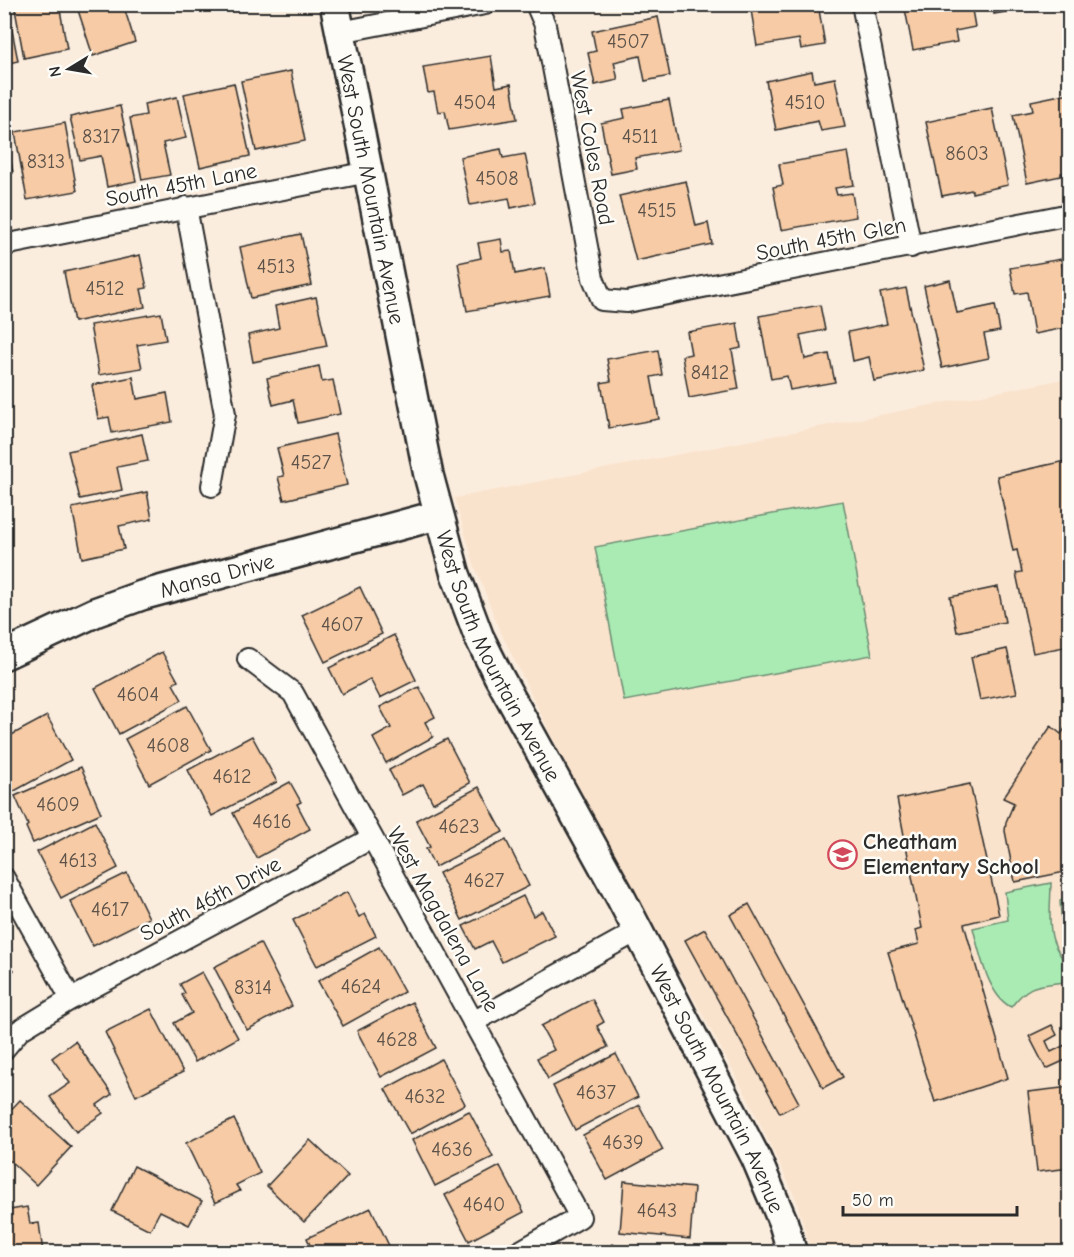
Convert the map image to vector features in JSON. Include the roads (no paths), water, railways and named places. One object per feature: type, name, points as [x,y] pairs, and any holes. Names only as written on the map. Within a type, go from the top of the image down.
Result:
[{"type":"street","points":[[338,21],[486,4]]},
{"type":"street","name":"West Coles Road","points":[[536,4],[545,25],[593,278],[602,300]]},
{"type":"street","points":[[862,4],[911,247]]},
{"type":"street","name":"West South Mountain Avenue","points":[[338,21],[438,515],[455,573],[479,637],[621,898],[756,1158],[783,1222],[792,1252]]},
{"type":"street","name":"South 45th Lane","points":[[4,245],[368,172]]},
{"type":"street","points":[[186,207],[225,414],[212,486]]},
{"type":"street","name":"South 45th Glen","points":[[602,300],[627,302],[1070,214]]},
{"type":"street","name":"Mansa Drive","points":[[4,655],[96,612],[143,595],[438,515]]},
{"type":"street","name":"West Magdalena Lane","points":[[248,659],[293,693],[580,1217],[519,1252]]},
{"type":"street","name":"South 46th Drive","points":[[4,1049],[20,1030],[71,999],[372,838]]},
{"type":"street","points":[[4,878],[71,999]]},
{"type":"street","points":[[473,1022],[637,931]]},
{"type":"place","name":"Cheatham Elementary School","points":[[842,854]]}]
